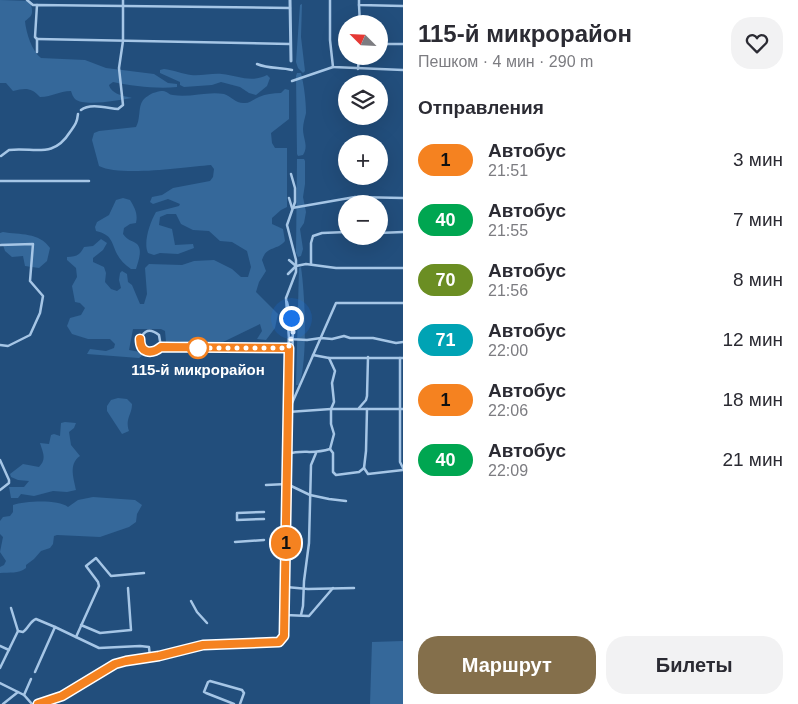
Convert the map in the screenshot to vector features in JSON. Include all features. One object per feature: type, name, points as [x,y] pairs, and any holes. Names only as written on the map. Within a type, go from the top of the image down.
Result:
[{"type":"street","points":[[27,0],[33,5],[290,8]]},
{"type":"street","points":[[81,110],[86,106],[118,109],[122,107],[124,101],[119,68],[123,41],[123,0]]},
{"type":"street","points":[[290,0],[291,60]]},
{"type":"street","points":[[330,0],[330,40],[333,67]]},
{"type":"street","points":[[359,0],[360,15]]},
{"type":"street","points":[[37,5],[35,37],[37,39],[38,52]]},
{"type":"street","points":[[360,5],[403,6]]},
{"type":"street","points":[[37,39],[290,44]]},
{"type":"street","points":[[388,44],[403,44]]},
{"type":"street","points":[[257,64],[268,68],[279,67],[292,70]]},
{"type":"street","points":[[358,65],[358,69]]},
{"type":"street","points":[[292,81],[333,67],[403,70]]},
{"type":"street","points":[[0,157],[9,150],[40,151],[55,147],[68,138],[76,124],[78,114]]},
{"type":"street","points":[[291,174],[295,188],[295,202],[287,225],[294,249],[296,272],[286,298],[292,366]]},
{"type":"street","points":[[0,181],[89,181]]},
{"type":"street","points":[[292,208],[355,197],[403,198]]},
{"type":"street","points":[[289,198],[292,208]]},
{"type":"street","points":[[311,264],[313,236],[322,233],[338,232]]},
{"type":"street","points":[[388,233],[403,232]]},
{"type":"street","points":[[0,245],[32,244],[30,281],[43,296],[40,313],[30,335],[8,346],[0,345]]},
{"type":"street","points":[[288,260],[296,266]]},
{"type":"street","points":[[288,274],[296,266],[311,264],[336,268],[403,268]]},
{"type":"street","points":[[288,412],[293,405],[336,303],[403,303]]},
{"type":"street","points":[[161,347],[159,336],[154,332],[148,331],[140,339],[140,345],[144,350],[150,352],[161,347],[289,348]]},
{"type":"street","points":[[291,339],[332,339],[344,336],[403,342]]},
{"type":"street","points":[[38,704],[62,696],[115,664],[194,647],[279,642],[284,636],[289,348],[291,339]]},
{"type":"street","points":[[313,355],[329,358],[402,358],[400,462],[403,469],[368,474],[364,468],[367,409]]},
{"type":"street","points":[[358,409],[362,406],[367,396],[368,357]]},
{"type":"street","points":[[329,358],[335,371],[332,383],[334,402],[331,409],[331,424],[334,434],[330,449],[333,452],[333,472],[336,475],[359,472],[364,468]]},
{"type":"street","points":[[288,412],[331,409],[401,410]]},
{"type":"street","points":[[288,454],[301,451],[316,453],[330,449]]},
{"type":"street","points":[[301,615],[307,552],[310,543],[311,465],[316,453]]},
{"type":"street","points":[[0,460],[8,476],[9,483],[0,490]]},
{"type":"street","points":[[266,485],[287,484],[310,494],[346,501]]},
{"type":"street","points":[[264,512],[237,513],[237,520],[264,518]]},
{"type":"street","points":[[235,542],[264,540]]},
{"type":"street","points":[[76,637],[99,586],[86,566],[96,558],[111,576],[144,574]]},
{"type":"street","points":[[286,587],[304,589],[354,588]]},
{"type":"street","points":[[81,625],[100,632],[132,630],[128,588]]},
{"type":"street","points":[[285,615],[309,616],[332,588]]},
{"type":"street","points":[[191,601],[197,612],[207,623]]},
{"type":"street","points":[[0,668],[18,631],[11,608]]},
{"type":"street","points":[[18,631],[25,631],[34,619],[99,648],[149,647],[150,658]]},
{"type":"street","points":[[35,672],[55,627]]},
{"type":"street","points":[[0,646],[9,650]]},
{"type":"street","points":[[24,695],[32,679]]},
{"type":"street","points":[[234,704],[204,692],[208,682],[242,690],[244,693],[240,704]]},
{"type":"street","points":[[0,683],[24,695],[32,704]]},
{"type":"street","points":[[3,704],[18,692]]},
{"type":"shaded area","points":[[0,0],[30,1],[32,13],[25,21],[32,46],[41,58],[85,60],[106,68],[154,74],[168,83],[177,84],[177,87],[145,87],[113,82],[109,85],[112,91],[132,98],[94,103],[74,98],[71,91],[40,97],[34,91],[28,89],[13,91],[6,83],[0,83]]},
{"type":"shaded area","points":[[302,4],[301,37],[305,71],[303,73],[298,68],[296,62],[300,5]]},
{"type":"shaded area","points":[[164,69],[191,75],[222,74],[250,79],[267,75],[270,78],[267,86],[256,95],[240,87],[221,82],[212,85],[184,87],[180,85],[180,82],[160,73],[160,70]]},
{"type":"shaded area","points":[[297,73],[301,73],[306,113],[303,129],[306,149],[303,155],[298,156],[296,76]]},
{"type":"shaded area","points":[[285,89],[289,90],[289,119],[271,133],[272,143],[275,148],[287,148],[287,207],[272,218],[272,224],[283,229],[285,241],[264,255],[262,260],[266,271],[259,282],[256,292],[278,314],[275,328],[266,340],[257,339],[262,331],[260,324],[221,343],[166,342],[165,331],[161,329],[133,329],[129,350],[140,352],[142,356],[139,358],[87,354],[90,349],[106,351],[114,348],[115,344],[110,339],[88,339],[72,334],[67,326],[70,318],[81,315],[85,308],[80,303],[75,302],[72,286],[77,277],[76,268],[67,260],[67,257],[77,255],[84,247],[93,246],[101,239],[107,243],[103,250],[93,258],[93,262],[104,267],[106,273],[105,282],[111,289],[117,291],[121,288],[120,273],[122,271],[127,274],[128,282],[132,285],[140,304],[144,304],[147,294],[145,268],[149,264],[182,265],[194,261],[214,260],[232,269],[241,277],[248,277],[251,267],[247,251],[232,242],[220,241],[209,231],[193,230],[181,224],[176,214],[167,214],[160,217],[159,225],[172,229],[175,245],[193,244],[194,248],[178,254],[160,253],[154,255],[148,253],[146,244],[148,232],[156,212],[179,206],[180,204],[168,199],[153,204],[150,202],[152,197],[162,195],[173,188],[210,181],[213,177],[214,169],[211,165],[122,171],[99,166],[92,140],[94,133],[136,127],[142,102],[149,95],[157,92],[164,91],[179,96],[211,93],[224,94],[245,103],[264,95],[281,93]]},
{"type":"shaded area","points":[[297,159],[304,159],[305,161],[303,197],[306,212],[304,223],[300,229],[303,249],[301,256],[298,257],[296,253]]},
{"type":"shaded area","points":[[123,198],[130,200],[135,208],[136,223],[124,228],[123,234],[137,244],[140,249],[136,269],[131,269],[123,262],[110,239],[105,234],[96,231],[95,227],[97,222],[109,215],[116,200]]},
{"type":"shaded area","points":[[0,233],[29,235],[40,239],[50,248],[47,261],[39,268],[25,266],[23,256],[12,257],[5,251],[0,243]]},
{"type":"shaded area","points":[[301,267],[304,294],[305,344],[302,374],[299,385],[296,385],[299,268]]},
{"type":"shaded area","points":[[118,398],[127,399],[132,404],[128,420],[129,431],[122,434],[107,411],[107,406],[111,400]]},
{"type":"shaded area","points":[[61,423],[76,423],[69,432],[71,445],[80,456],[76,459],[73,467],[76,490],[67,492],[53,491],[34,496],[21,494],[18,498],[11,498],[9,487],[24,487],[29,481],[18,480],[11,477],[10,474],[23,464],[39,467],[44,459],[40,443],[49,444],[51,435],[60,436]]},
{"type":"shaded area","points":[[93,497],[135,500],[142,505],[137,514],[136,522],[129,527],[100,537],[54,536],[53,544],[50,548],[41,551],[26,565],[26,568],[17,572],[0,573],[0,567],[6,561],[0,552],[3,537],[0,534],[0,521],[3,517],[10,516],[13,512],[13,505],[25,502],[41,502],[63,504],[68,507],[78,500]]},
{"type":"shaded area","points":[[403,641],[403,704],[370,704],[372,642]]},
{"type":"bus line","name":"1","points":[[38,704],[62,696],[115,664],[150,658],[203,645],[279,642],[284,636],[289,348],[161,347],[150,352],[144,350],[140,345],[140,339]]},
{"type":"place","name":"115-й микрорайон","points":[[198,348]]},
{"type":"route","points":[[198,348],[195,348],[289,348],[289,339],[293,339],[291,318]]}]
